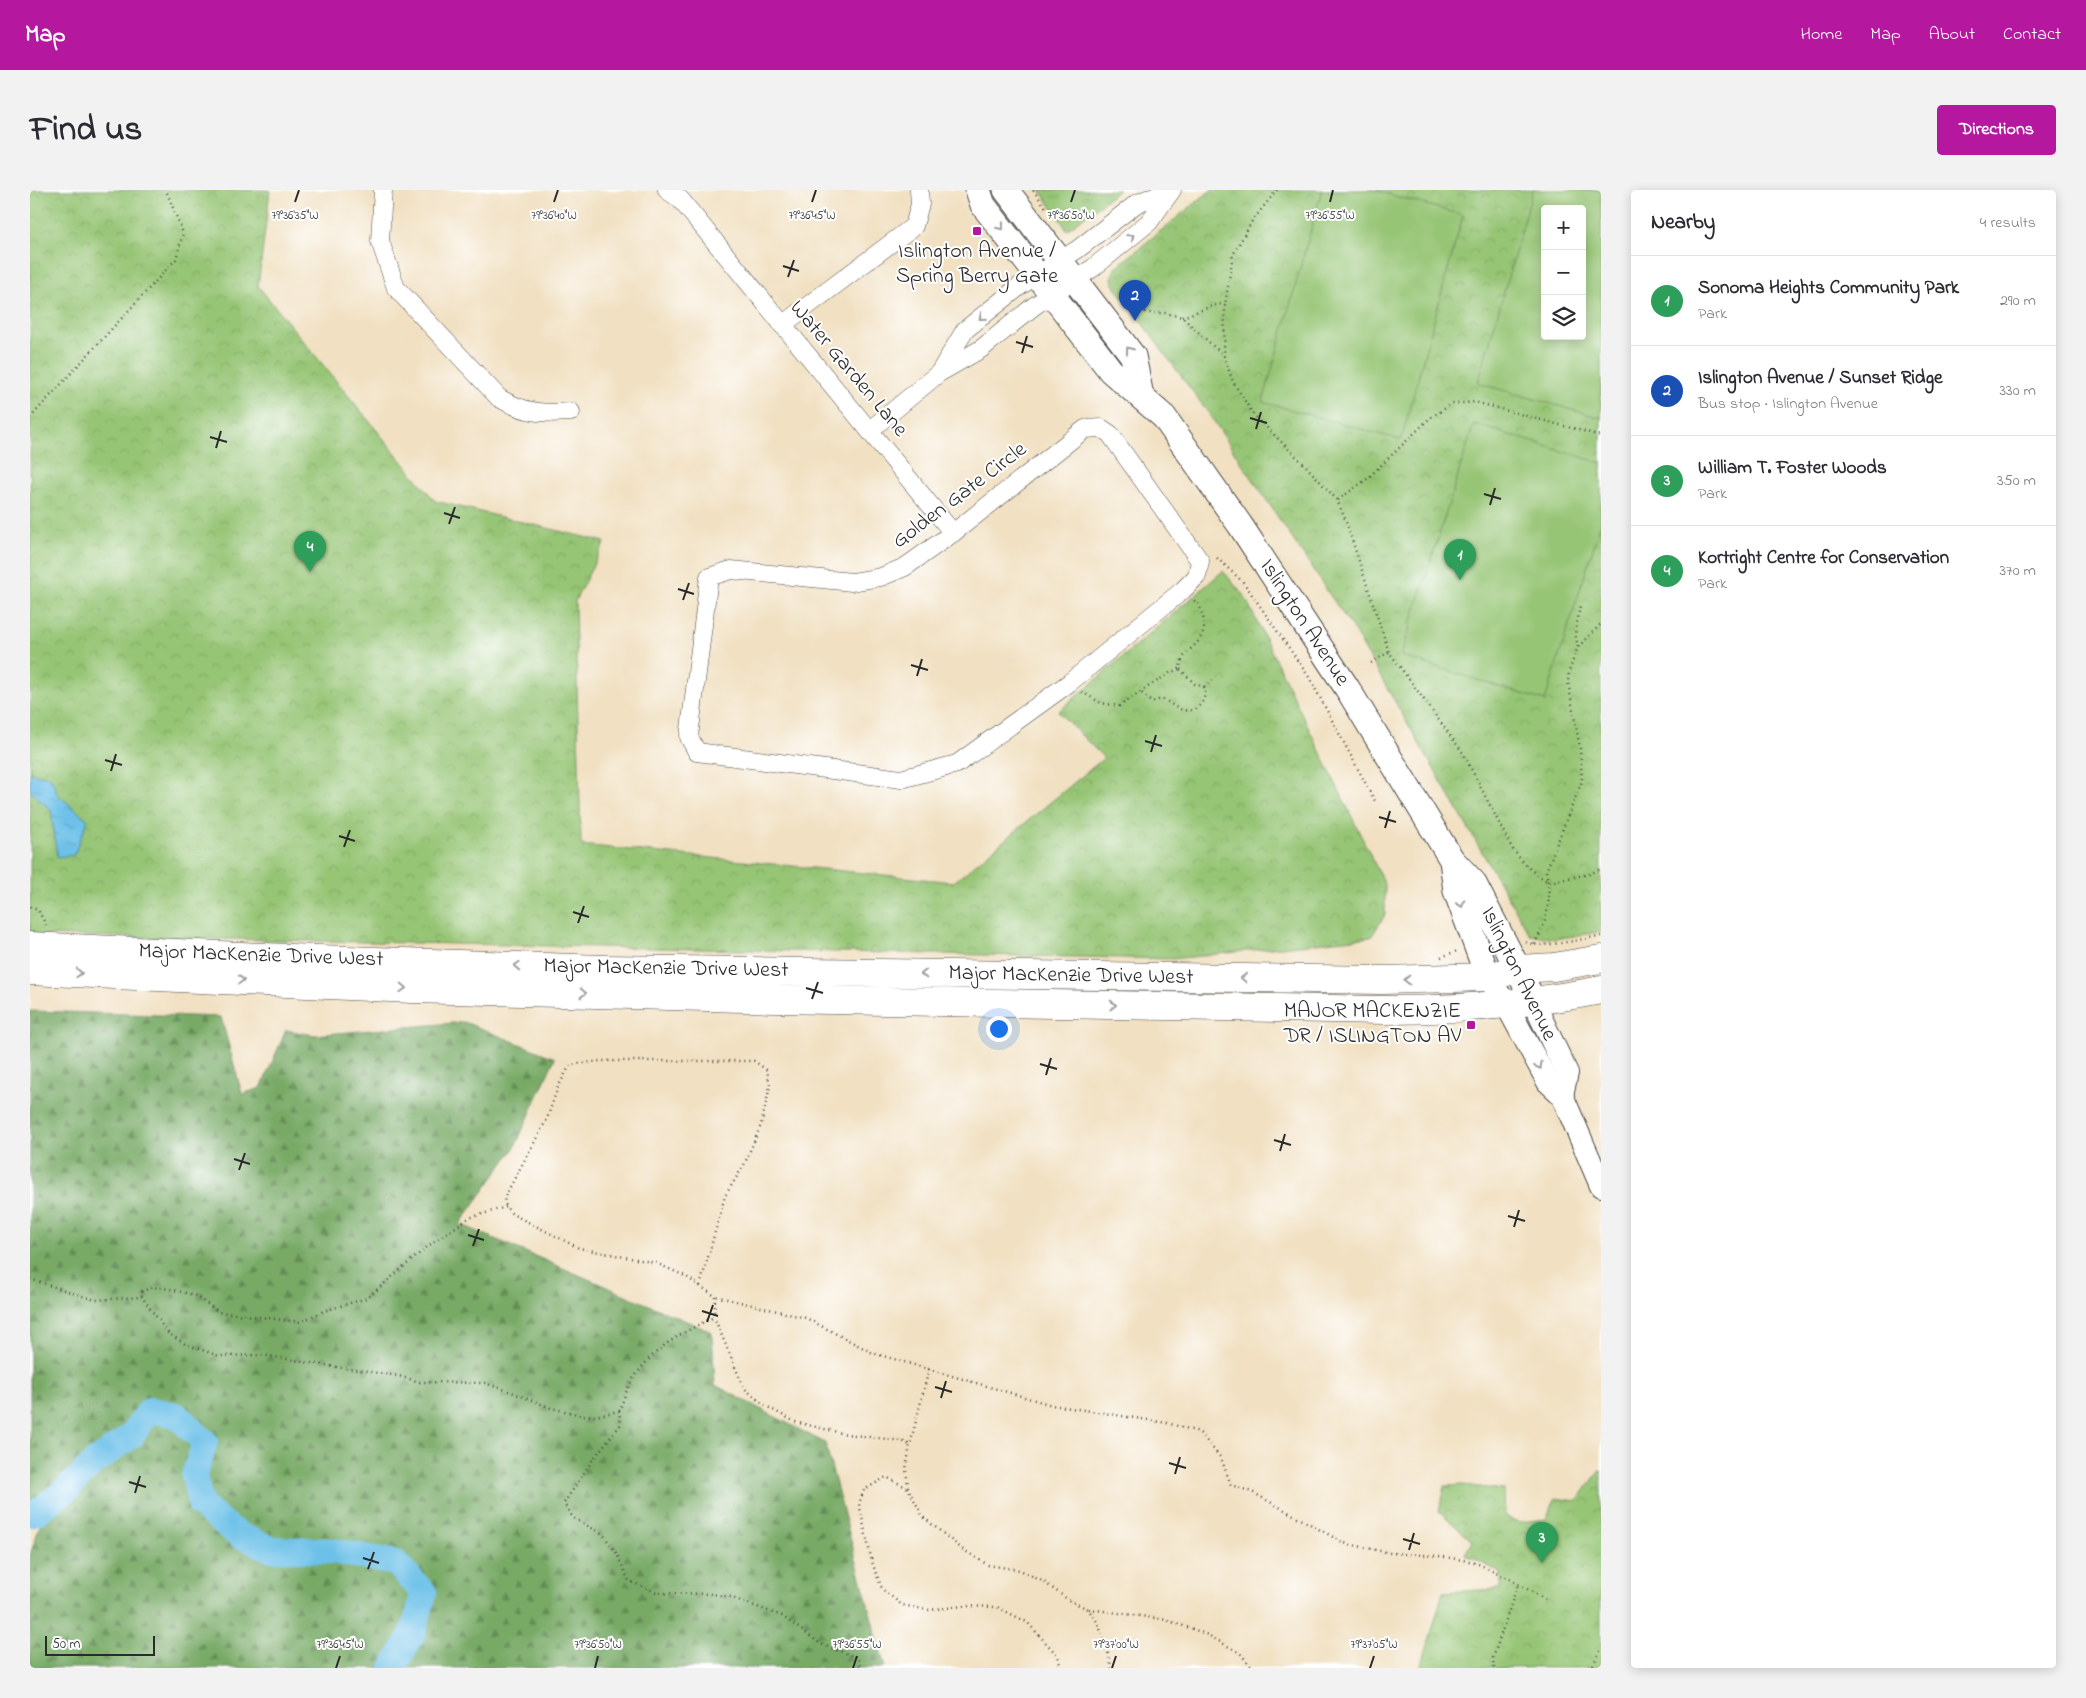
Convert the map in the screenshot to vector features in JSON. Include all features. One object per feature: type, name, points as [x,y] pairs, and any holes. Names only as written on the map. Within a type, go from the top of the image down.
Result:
[{"type":"main road","name":"Islington Avenue","points":[[978,190],[984,205],[1112,371],[1164,417],[1240,525],[1347,688],[1452,860],[1472,882],[1533,1001]]},
{"type":"main road","points":[[1006,190],[1134,356],[1141,396]]},
{"type":"main road","name":"Islington Avenue","points":[[1452,860],[1456,891],[1488,977]]},
{"type":"main road","name":"Major MacKenzie Drive West","points":[[38,936],[263,957],[604,969],[1354,980],[1488,977],[1518,969],[1554,967],[1601,959]]},
{"type":"main road","name":"Major MacKenzie Drive West","points":[[30,971],[412,989],[775,999],[1384,1010],[1434,1010],[1506,1004],[1601,990]]},
{"type":"street","points":[[383,190],[380,241],[396,288],[499,398],[515,407],[530,412],[571,412]]},
{"type":"street","name":"Water Garden Lane","points":[[667,190],[680,199],[953,533]]},
{"type":"street","points":[[782,325],[914,226],[920,204],[919,190]]},
{"type":"street","points":[[870,430],[939,373],[981,349],[1034,306],[1045,285],[1067,270],[1078,250],[1136,204],[1168,190]]},
{"type":"street","points":[[939,373],[966,330],[1020,286],[1045,285],[1067,270],[1093,268],[1149,222],[1172,190]]},
{"type":"street","name":"Golden Gate Circle","points":[[1085,428],[1101,428],[1110,434],[1200,561],[1197,576],[1183,590],[1069,683],[957,764],[901,779],[697,752],[689,737],[708,577],[731,570],[852,582],[880,577],[905,567],[953,533],[1085,428]]},
{"type":"street","name":"Islington Avenue","points":[[1488,977],[1506,1004],[1548,1082],[1562,1095],[1601,1186]]},
{"type":"street","name":"Islington Avenue","points":[[1533,1001],[1566,1072],[1562,1095]]},
{"type":"path","points":[[30,418],[176,259],[183,233],[166,190]]},
{"type":"path","points":[[1277,190],[1252,221],[1233,255],[1225,305],[1224,356],[1233,382],[1252,414],[1338,500],[1389,652],[1463,753],[1512,848],[1522,863],[1534,874],[1549,882],[1589,874],[1601,869]]},
{"type":"path","points":[[1120,295],[1147,313],[1166,313],[1182,317],[1224,356]]},
{"type":"path","points":[[1182,317],[1218,304],[1225,305]]},
{"type":"path","points":[[1338,500],[1367,479],[1430,418],[1452,404],[1475,402],[1601,436]]},
{"type":"path","points":[[1217,558],[1244,583],[1309,677],[1375,801]]},
{"type":"path","points":[[1180,669],[1182,660],[1201,640],[1205,628],[1201,609],[1197,603],[1191,600]]},
{"type":"path","points":[[1578,646],[1575,634],[1580,606]]},
{"type":"path","points":[[1534,944],[1541,933],[1550,899],[1546,871],[1582,781],[1580,748],[1568,682],[1569,671],[1578,646],[1601,624]]},
{"type":"path","points":[[1371,663],[1389,652]]},
{"type":"path","points":[[1069,683],[1092,699],[1108,705],[1124,704],[1134,695],[1142,692],[1171,672],[1180,669]]},
{"type":"path","points":[[1180,669],[1195,684],[1204,687]]},
{"type":"path","points":[[1204,687],[1213,680]]},
{"type":"path","points":[[1142,692],[1152,702],[1162,699],[1181,710],[1189,710],[1199,707],[1203,701],[1204,687]]},
{"type":"path","points":[[30,907],[38,910],[38,936]]},
{"type":"path","points":[[1524,940],[1534,944],[1546,944],[1601,936]]},
{"type":"path","points":[[700,1286],[725,1196],[744,1165],[763,1115],[770,1086],[766,1070],[754,1061],[600,1060],[570,1065],[558,1087],[546,1119],[504,1198],[506,1207],[512,1214],[579,1248],[656,1263],[685,1276],[700,1286],[715,1296],[806,1318],[873,1353],[1052,1405],[1167,1423],[1199,1432],[1221,1458],[1231,1485],[1252,1492],[1344,1543],[1390,1553],[1439,1556],[1474,1562],[1545,1599]]},
{"type":"path","points":[[506,1207],[469,1218],[433,1242],[366,1298],[324,1311],[300,1322],[219,1312],[194,1295],[170,1289],[153,1287],[141,1292],[142,1297],[168,1333],[185,1344],[219,1356],[263,1355],[399,1376],[420,1382],[485,1383],[552,1408],[581,1415],[595,1416],[619,1411]]},
{"type":"path","points":[[30,1279],[95,1300],[142,1297]]},
{"type":"path","points":[[715,1296],[714,1318],[744,1388],[764,1405],[795,1422],[846,1434],[902,1441],[910,1446]]},
{"type":"path","points":[[714,1318],[683,1332],[658,1349],[631,1383],[619,1411],[621,1424],[594,1458],[564,1503],[573,1518],[603,1534],[617,1554],[629,1581],[659,1593],[712,1594],[730,1597],[782,1616],[821,1644],[858,1658],[861,1668]]},
{"type":"path","points":[[929,1369],[906,1470],[908,1488],[923,1517],[962,1549],[988,1565],[1020,1570],[1044,1582],[1070,1602],[1088,1608],[1162,1619],[1208,1635],[1240,1653],[1252,1668]]},
{"type":"path","points":[[908,1488],[886,1477],[864,1490],[859,1504],[872,1562],[882,1589],[902,1605],[928,1610],[964,1606],[998,1607],[1026,1622],[1058,1656],[1060,1668]]},
{"type":"path","points":[[1494,1668],[1494,1658],[1518,1584]]},
{"type":"path","points":[[1088,1608],[1098,1623],[1110,1659],[1111,1668]]},
{"type":"path","points":[[1589,1668],[1593,1665],[1601,1649]]},
{"type":"green space","points":[[30,190],[270,190],[258,286],[435,501],[605,542],[575,601],[581,845],[954,882],[1104,758],[1058,712],[1223,571],[1245,597],[1385,885],[1385,915],[1371,937],[1173,959],[30,935]]},
{"type":"green space","points":[[1040,190],[1119,190],[1067,230]]},
{"type":"green space","points":[[1211,190],[1601,190],[1601,932],[1555,939],[1530,935],[1354,631],[1207,411],[1113,284],[1112,276],[1115,268]]},
{"type":"green space","points":[[1322,190],[1373,190],[1463,215],[1401,440],[1263,402]]},
{"type":"green space","points":[[1533,190],[1601,190],[1601,418],[1478,383]]},
{"type":"green space","points":[[1474,424],[1601,463],[1601,523],[1545,701],[1401,656]]},
{"type":"green space","points":[[30,1011],[221,1017],[242,1094],[261,1088],[286,1030],[314,1035],[464,1022],[555,1058],[515,1147],[460,1224],[712,1332],[715,1385],[825,1443],[885,1668],[30,1668],[30,1555],[44,1513],[30,1506]]},
{"type":"green space","points":[[1601,1469],[1601,1668],[1421,1668],[1443,1592],[1501,1589],[1501,1573],[1465,1554],[1472,1541],[1439,1511],[1445,1486],[1463,1485],[1504,1490],[1505,1517],[1520,1522],[1546,1519],[1556,1498],[1577,1501]]},
{"type":"water","points":[[30,773],[51,777],[58,795],[88,820],[74,855],[57,857],[51,810],[30,791]]},
{"type":"waterway","points":[[30,1514],[37,1512],[66,1490],[95,1462],[131,1436],[150,1410],[176,1415],[205,1442],[194,1476],[201,1506],[239,1535],[272,1549],[333,1551],[396,1563],[424,1593],[413,1633],[393,1668]]},
{"type":"place","name":"Islington Avenue / Spring Berry Gate","points":[[977,231]]},
{"type":"place","name":"Islington Avenue / Sunset Ridge","points":[[1135,321]]},
{"type":"place","name":"Kortright Centre for Conservation","points":[[310,572]]},
{"type":"place","name":"Sonoma Heights Community Park","points":[[1460,580]]},
{"type":"place","name":"MAJOR MACKENZIE DR / ISLINGTON AV","points":[[1471,1025]]},
{"type":"place","name":"William T. Foster Woods","points":[[1542,1563]]}]
